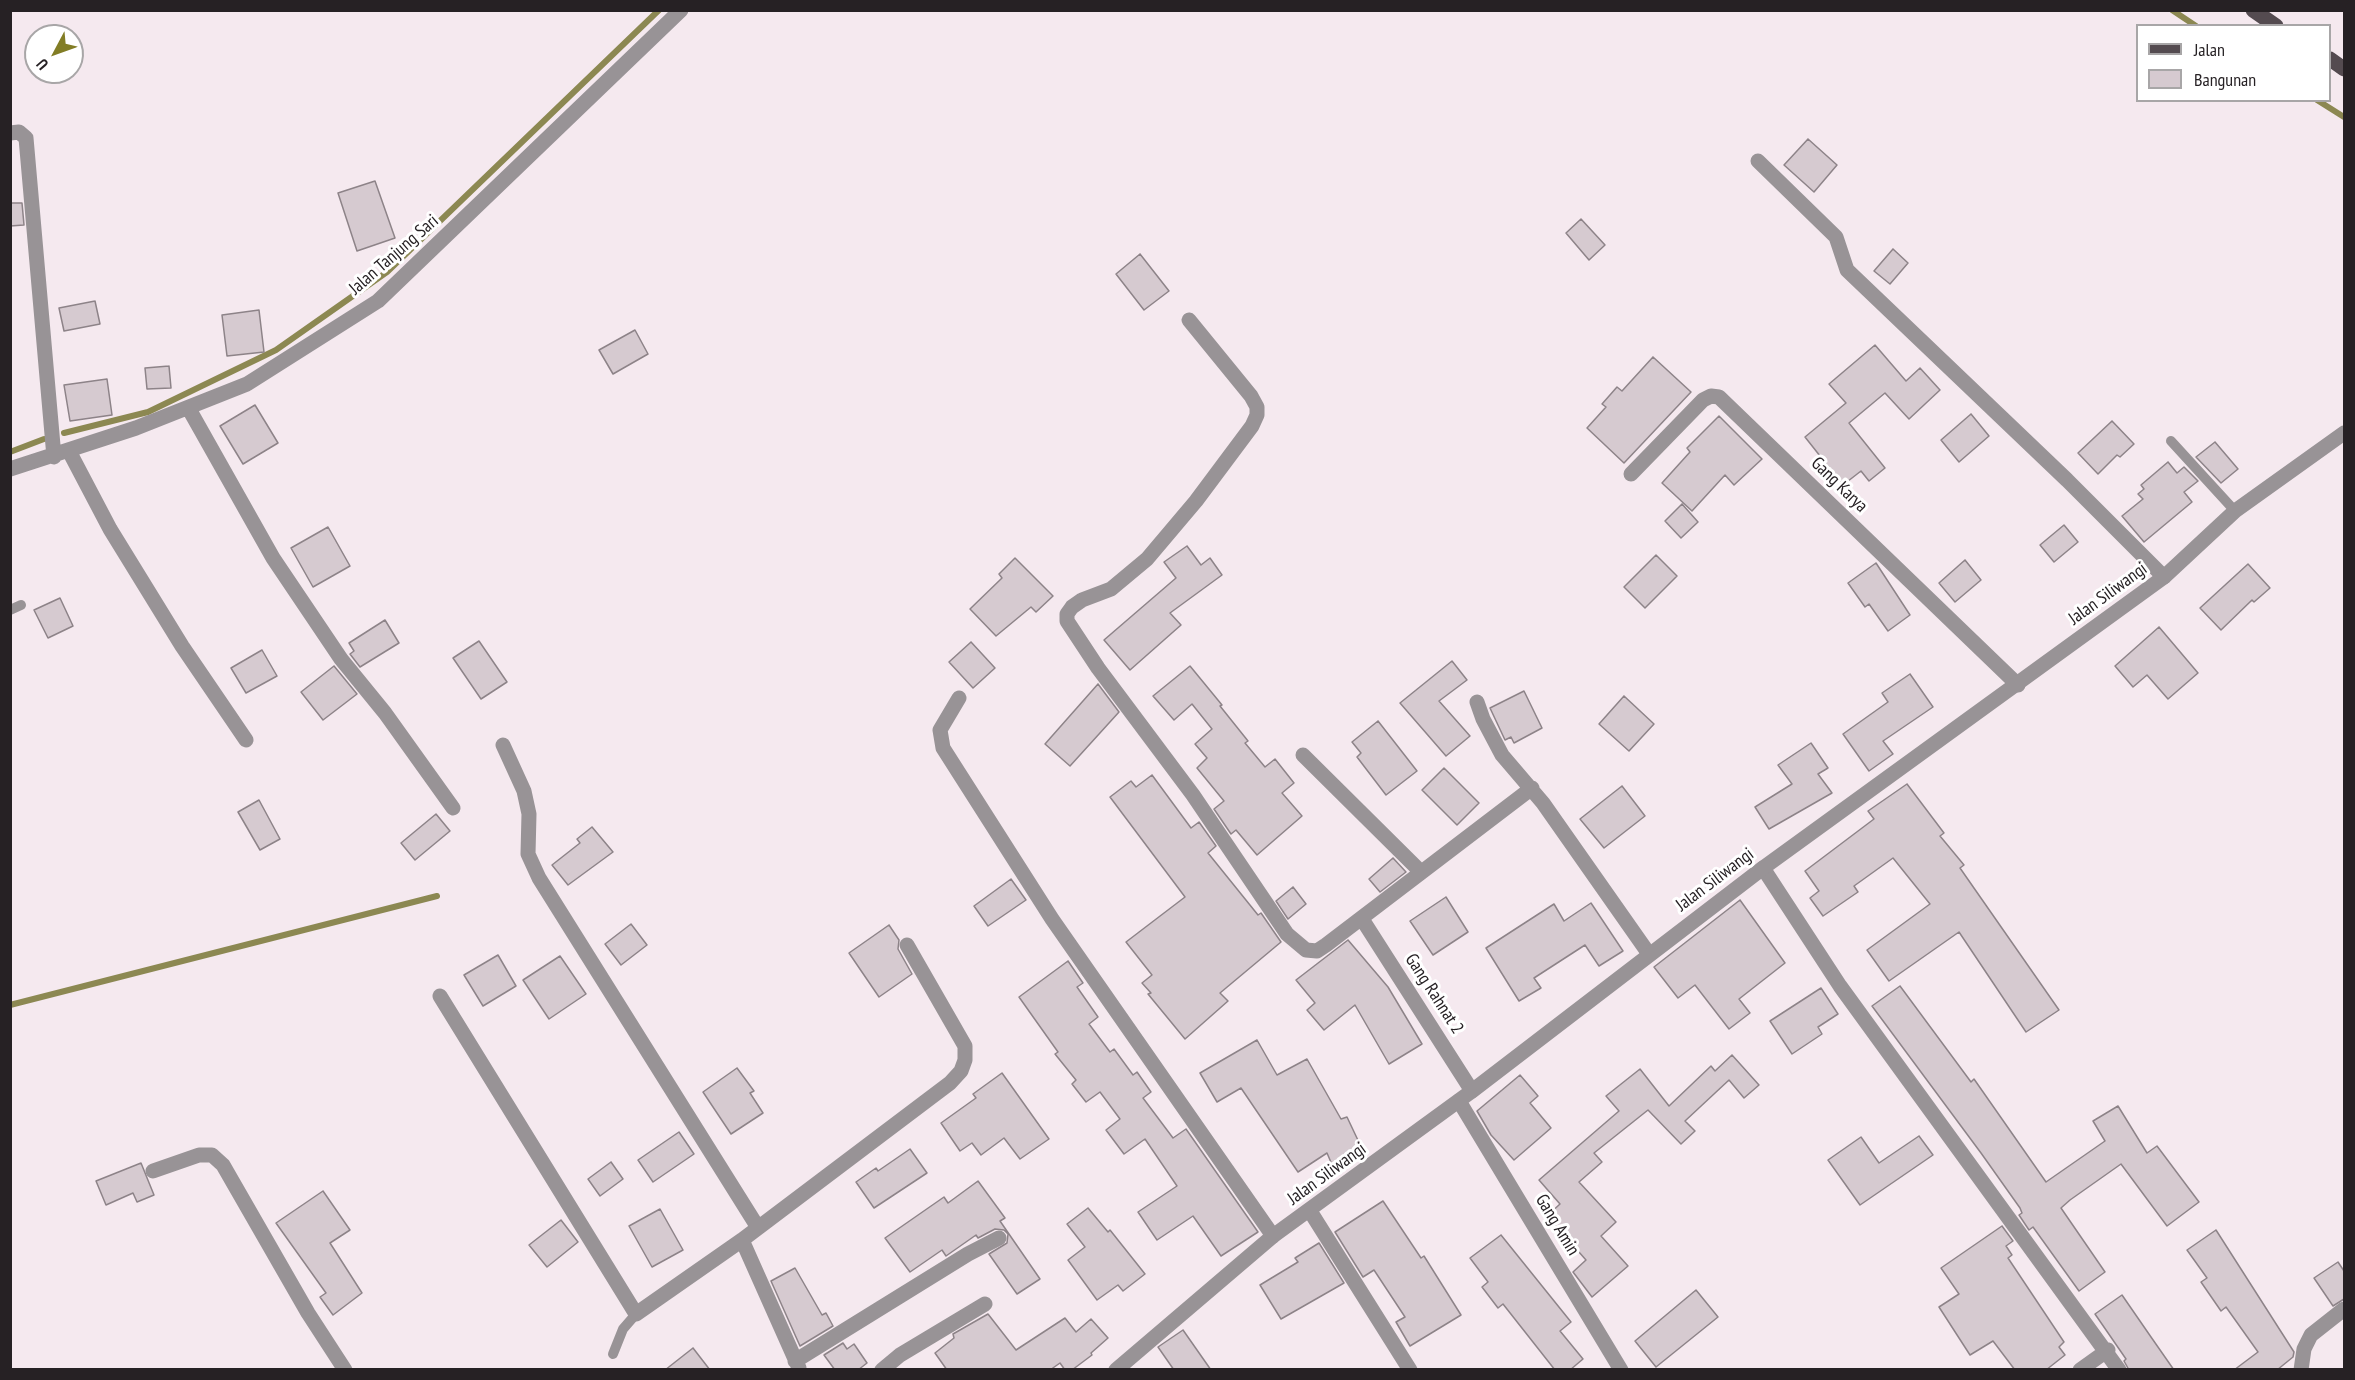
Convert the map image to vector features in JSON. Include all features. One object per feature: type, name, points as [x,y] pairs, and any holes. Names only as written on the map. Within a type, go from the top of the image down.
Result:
[{"type":"main road","points":[[2253,10],[2273,24]]},
{"type":"main road","points":[[2331,60],[2344,69]]},
{"type":"street","name":"Jalan Tanjung Sari","points":[[10,469],[54,457],[189,409],[247,384],[378,301],[681,10]]},
{"type":"street","points":[[10,133],[19,132],[26,138],[54,457]]},
{"type":"street","points":[[1758,161],[1836,237],[1847,270],[2067,480],[2164,578]]},
{"type":"street","points":[[1188,320],[1251,396],[1257,406],[1252,426],[1196,501],[1148,559],[1111,590],[1082,600],[1066,614],[1067,621],[1098,668],[1187,786],[1287,934],[1298,945],[1317,951],[1532,788]]},
{"type":"street","name":"Gang Karya","points":[[1631,474],[1703,400],[1711,396],[1719,397],[2018,685]]},
{"type":"street","points":[[189,409],[286,576],[341,659],[385,713],[453,808]]},
{"type":"street","name":"Jalan Siliwangi","points":[[1116,1370],[1273,1236],[1459,1101],[1763,868],[2164,578],[2235,511],[2344,433]]},
{"type":"street","points":[[69,451],[116,538],[182,646],[246,740]]},
{"type":"street","points":[[959,698],[940,730],[943,748],[1052,919],[1273,1236]]},
{"type":"street","points":[[1477,702],[1490,735],[1502,755],[1532,788],[1649,954]]},
{"type":"street","points":[[503,745],[524,791],[529,814],[528,854],[543,885],[757,1226]]},
{"type":"street","points":[[1303,754],[1421,872]]},
{"type":"street","points":[[1763,868],[1847,995],[2108,1350],[2119,1370]]},
{"type":"street","name":"Gang Rahnat 2","points":[[1362,919],[1472,1091]]},
{"type":"street","points":[[440,996],[636,1314],[742,1240],[757,1226],[950,1083],[962,1071],[965,1046],[907,945]]},
{"type":"street","name":"Gang Amin","points":[[1459,1101],[1621,1370]]},
{"type":"street","points":[[153,1171],[199,1155],[212,1155],[223,1166],[308,1313],[345,1370]]},
{"type":"street","points":[[1310,1211],[1410,1370]]},
{"type":"street","points":[[742,1240],[797,1365],[968,1254],[999,1238]]},
{"type":"street","points":[[882,1370],[985,1304]]},
{"type":"street","points":[[2301,1370],[2304,1349],[2311,1335],[2344,1309]]},
{"type":"street","points":[[2080,1370],[2108,1350]]},
{"type":"lane","points":[[2171,441],[2235,511]]},
{"type":"lane","points":[[613,1354],[623,1329],[636,1314]]},
{"type":"building","points":[[1808,139],[1837,165],[1814,192],[1784,165]]},
{"type":"building","points":[[375,181],[395,238],[357,251],[338,193]]},
{"type":"building","points":[[10,203],[22,203],[24,225],[10,226]]},
{"type":"building","points":[[1581,219],[1605,245],[1589,260],[1566,233]]},
{"type":"building","points":[[1893,249],[1908,263],[1890,284],[1874,271]]},
{"type":"building","points":[[1140,254],[1169,291],[1144,310],[1116,274]]},
{"type":"building","points":[[95,301],[100,324],[64,331],[59,308]]},
{"type":"building","points":[[259,310],[264,352],[227,356],[222,315]]},
{"type":"building","points":[[635,330],[648,354],[613,374],[599,350]]},
{"type":"building","points":[[1875,345],[1906,381],[1920,368],[1940,390],[1909,419],[1885,393],[1849,423],[1885,468],[1869,481],[1861,471],[1843,485],[1805,437],[1846,403],[1829,384]]},
{"type":"building","points":[[1653,357],[1691,392],[1624,463],[1587,428],[1606,407],[1602,404],[1617,387],[1622,391]]},
{"type":"building","points":[[169,366],[171,388],[147,389],[145,368]]},
{"type":"building","points":[[107,379],[112,415],[70,421],[64,385]]},
{"type":"building","points":[[255,405],[278,443],[243,464],[220,426]]},
{"type":"building","points":[[1971,414],[1989,436],[1959,462],[1941,440]]},
{"type":"building","points":[[1719,416],[1762,459],[1734,485],[1725,475],[1692,511],[1662,483],[1690,452],[1687,448]]},
{"type":"building","points":[[2112,421],[2134,444],[2120,457],[2117,455],[2098,474],[2078,453]]},
{"type":"building","points":[[2215,442],[2238,469],[2221,483],[2196,457]]},
{"type":"building","points":[[2168,462],[2177,473],[2184,467],[2198,481],[2184,492],[2192,502],[2144,542],[2122,516],[2143,499],[2138,494],[2144,489],[2141,485]]},
{"type":"building","points":[[1682,504],[1698,522],[1681,538],[1665,521]]},
{"type":"building","points":[[2064,525],[2078,542],[2054,562],[2040,545]]},
{"type":"building","points":[[328,527],[350,566],[313,587],[291,548]]},
{"type":"building","points":[[1187,546],[1201,565],[1210,558],[1222,575],[1170,613],[1181,625],[1130,670],[1104,640],[1176,578],[1164,562]]},
{"type":"building","points":[[1656,555],[1677,576],[1645,608],[1624,587]]},
{"type":"building","points":[[1015,558],[1053,596],[1036,612],[1031,607],[996,636],[970,609],[1002,578],[999,574]]},
{"type":"building","points":[[1965,560],[1981,580],[1955,602],[1939,583]]},
{"type":"building","points":[[1876,563],[1910,615],[1888,631],[1869,604],[1865,607],[1848,583]]},
{"type":"building","points":[[2248,564],[2270,588],[2254,602],[2252,600],[2221,630],[2200,608]]},
{"type":"building","points":[[60,598],[73,626],[48,638],[34,610]]},
{"type":"building","points":[[385,620],[399,643],[360,667],[350,654],[354,651],[349,643]]},
{"type":"building","points":[[2159,627],[2198,673],[2168,699],[2147,675],[2133,687],[2115,666]]},
{"type":"building","points":[[479,641],[507,682],[481,699],[453,658]]},
{"type":"building","points":[[971,642],[995,668],[973,688],[949,662]]},
{"type":"building","points":[[262,650],[277,676],[246,693],[231,668]]},
{"type":"building","points":[[1452,661],[1467,680],[1439,701],[1470,736],[1446,756],[1400,703]]},
{"type":"building","points":[[334,666],[357,694],[323,720],[301,692]]},
{"type":"building","points":[[1190,666],[1222,705],[1220,706],[1248,741],[1245,743],[1265,767],[1275,759],[1294,783],[1282,793],[1302,816],[1257,855],[1236,830],[1231,834],[1214,809],[1224,801],[1197,768],[1207,758],[1195,744],[1212,729],[1192,704],[1174,720],[1153,696]]},
{"type":"building","points":[[1910,674],[1933,707],[1883,741],[1893,754],[1869,771],[1843,734],[1888,702],[1882,693]]},
{"type":"building","points":[[1098,684],[1119,712],[1070,766],[1045,744]]},
{"type":"building","points":[[1524,691],[1542,728],[1514,743],[1511,737],[1505,740],[1490,708]]},
{"type":"building","points":[[1624,696],[1654,724],[1629,751],[1599,724]]},
{"type":"building","points":[[1378,721],[1417,771],[1386,795],[1357,757],[1361,753],[1352,742]]},
{"type":"building","points":[[1811,743],[1828,768],[1818,774],[1832,793],[1769,829],[1755,807],[1792,784],[1778,765]]},
{"type":"building","points":[[1444,768],[1479,803],[1457,825],[1422,790]]},
{"type":"building","points":[[1152,775],[1191,828],[1199,822],[1216,846],[1208,853],[1258,915],[1261,913],[1281,942],[1220,993],[1228,1001],[1185,1039],[1148,994],[1151,993],[1142,983],[1152,975],[1126,942],[1185,897],[1110,797],[1131,781],[1136,787]]},
{"type":"building","points":[[1907,784],[1944,833],[1940,836],[1964,865],[1960,868],[2059,1010],[2026,1032],[1959,932],[1889,981],[1867,950],[1930,904],[1893,858],[1854,886],[1858,892],[1823,916],[1810,898],[1819,891],[1805,871],[1874,819],[1868,811]]},
{"type":"building","points":[[1622,786],[1645,816],[1604,848],[1580,819]]},
{"type":"building","points":[[259,800],[280,839],[260,850],[238,812]]},
{"type":"building","points":[[436,814],[450,831],[415,860],[401,843]]},
{"type":"building","points":[[592,827],[613,852],[568,885],[552,865],[580,843],[577,839]]},
{"type":"building","points":[[1393,858],[1406,872],[1380,892],[1369,879]]},
{"type":"building","points":[[1011,879],[1026,900],[988,926],[974,906]]},
{"type":"building","points":[[1293,887],[1306,904],[1288,919],[1276,901]]},
{"type":"building","points":[[1446,897],[1468,932],[1433,955],[1410,921]]},
{"type":"building","points":[[1740,900],[1785,963],[1739,999],[1750,1013],[1729,1029],[1695,985],[1678,998],[1654,967]]},
{"type":"building","points":[[1591,903],[1623,951],[1599,966],[1585,945],[1534,978],[1541,988],[1519,1001],[1486,948],[1554,904],[1564,921]]},
{"type":"building","points":[[631,924],[647,945],[621,965],[605,944]]},
{"type":"building","points":[[889,925],[899,940],[898,949],[912,974],[879,997],[849,953]]},
{"type":"building","points":[[1348,940],[1388,987],[1422,1044],[1389,1064],[1355,1005],[1324,1030],[1307,1010],[1315,1003],[1296,980]]},
{"type":"building","points":[[498,955],[516,986],[483,1006],[464,975]]},
{"type":"building","points":[[560,956],[586,994],[549,1019],[523,980]]},
{"type":"building","points":[[1068,961],[1083,983],[1077,987],[1098,1017],[1089,1024],[1110,1052],[1114,1049],[1133,1075],[1137,1072],[1151,1092],[1143,1098],[1173,1138],[1186,1129],[1258,1232],[1221,1256],[1193,1216],[1157,1240],[1138,1212],[1177,1186],[1145,1139],[1124,1154],[1106,1130],[1120,1119],[1100,1092],[1086,1102],[1072,1084],[1076,1080],[1055,1054],[1058,1052],[1019,997]]},
{"type":"building","points":[[1900,986],[1971,1082],[1974,1079],[2046,1182],[2105,1141],[2093,1121],[2118,1106],[2147,1153],[2157,1146],[2199,1202],[2167,1226],[2121,1164],[2070,1200],[2061,1208],[2105,1272],[2079,1291],[2033,1227],[2029,1230],[2019,1215],[2022,1213],[2020,1208],[1872,1006]]},
{"type":"building","points":[[1821,988],[1838,1014],[1818,1027],[1822,1034],[1792,1054],[1770,1021]]},
{"type":"building","points":[[1257,1040],[1277,1075],[1307,1059],[1341,1119],[1347,1117],[1364,1153],[1333,1167],[1327,1153],[1298,1172],[1241,1088],[1217,1102],[1200,1073]]},
{"type":"building","points":[[1732,1055],[1759,1085],[1744,1098],[1729,1080],[1685,1121],[1695,1131],[1681,1144],[1648,1110],[1594,1153],[1602,1162],[1579,1182],[1616,1222],[1601,1236],[1628,1266],[1592,1297],[1573,1272],[1586,1260],[1547,1216],[1560,1204],[1539,1180],[1619,1111],[1606,1096],[1640,1069],[1669,1106],[1711,1066],[1715,1071]]},
{"type":"building","points":[[737,1068],[754,1091],[750,1093],[763,1113],[731,1134],[703,1092]]},
{"type":"building","points":[[1002,1073],[1049,1139],[1020,1159],[1004,1138],[981,1155],[972,1143],[960,1151],[941,1123],[976,1098],[973,1094]]},
{"type":"building","points":[[1520,1075],[1538,1096],[1530,1103],[1551,1128],[1514,1160],[1491,1135],[1477,1111]]},
{"type":"building","points":[[679,1132],[694,1154],[653,1182],[638,1160]]},
{"type":"building","points":[[1919,1136],[1933,1155],[1860,1205],[1828,1160],[1861,1137],[1879,1163]]},
{"type":"building","points":[[910,1149],[927,1173],[874,1208],[856,1182],[876,1168],[878,1171]]},
{"type":"building","points":[[611,1162],[623,1179],[600,1196],[588,1179]]},
{"type":"building","points":[[141,1163],[154,1195],[137,1202],[133,1193],[106,1205],[96,1181]]},
{"type":"building","points":[[978,1181],[1005,1218],[1000,1221],[1040,1279],[1017,1294],[989,1254],[1007,1243],[1008,1234],[1004,1230],[995,1229],[978,1238],[976,1235],[946,1256],[942,1250],[910,1272],[885,1238],[944,1197],[948,1203]]},
{"type":"building","points":[[323,1191],[350,1230],[330,1243],[362,1293],[333,1315],[320,1297],[326,1293],[276,1223]]},
{"type":"building","points":[[1383,1201],[1421,1258],[1424,1256],[1461,1315],[1410,1346],[1396,1322],[1405,1317],[1374,1270],[1363,1277],[1335,1232]]},
{"type":"building","points":[[1088,1208],[1108,1232],[1110,1230],[1145,1274],[1123,1291],[1118,1285],[1097,1300],[1068,1260],[1085,1247],[1067,1224]]},
{"type":"building","points":[[660,1209],[683,1250],[652,1267],[629,1226]]},
{"type":"building","points":[[561,1220],[578,1242],[547,1267],[529,1245]]},
{"type":"building","points":[[2002,1226],[2013,1241],[2006,1246],[2012,1255],[2008,1258],[2064,1342],[2059,1347],[2065,1355],[2046,1370],[2015,1370],[1993,1341],[1970,1355],[1939,1307],[1959,1294],[1941,1268]]},
{"type":"building","points":[[2216,1230],[2294,1352],[2293,1357],[2277,1370],[2234,1370],[2258,1352],[2226,1307],[2221,1311],[2201,1282],[2207,1278],[2187,1250]]},
{"type":"building","points":[[1501,1235],[1571,1322],[1560,1331],[1583,1359],[1570,1370],[1555,1370],[1503,1304],[1498,1308],[1482,1287],[1488,1282],[1470,1258]]},
{"type":"building","points":[[1319,1243],[1344,1283],[1281,1319],[1260,1285],[1298,1262],[1295,1258]]},
{"type":"building","points":[[2338,1262],[2344,1271],[2344,1299],[2333,1306],[2314,1278]]},
{"type":"building","points":[[795,1268],[822,1315],[826,1313],[833,1326],[800,1346],[771,1281]]},
{"type":"building","points":[[1696,1290],[1718,1317],[1656,1367],[1635,1341]]},
{"type":"building","points":[[2122,1295],[2174,1370],[2129,1370],[2124,1361],[2126,1359],[2095,1314]]},
{"type":"building","points":[[988,1314],[1016,1350],[1065,1318],[1076,1332],[1091,1319],[1108,1338],[1091,1353],[1092,1355],[1072,1370],[1065,1370],[1060,1363],[1050,1370],[947,1370],[935,1353],[954,1338],[953,1334]]},
{"type":"building","points":[[1183,1330],[1211,1370],[1174,1370],[1158,1347]]},
{"type":"building","points":[[843,1343],[847,1349],[854,1344],[867,1363],[858,1370],[835,1370],[824,1355]]},
{"type":"building","points":[[693,1348],[710,1370],[665,1370]]},
{"type":"waterway","points":[[64,433],[148,412],[276,350],[387,272],[659,10]]},
{"type":"waterway","points":[[2172,10],[2193,24]]},
{"type":"waterway","points":[[2320,102],[2344,117]]},
{"type":"waterway","points":[[10,452],[44,439]]},
{"type":"waterway","points":[[10,1005],[437,896]]}]
